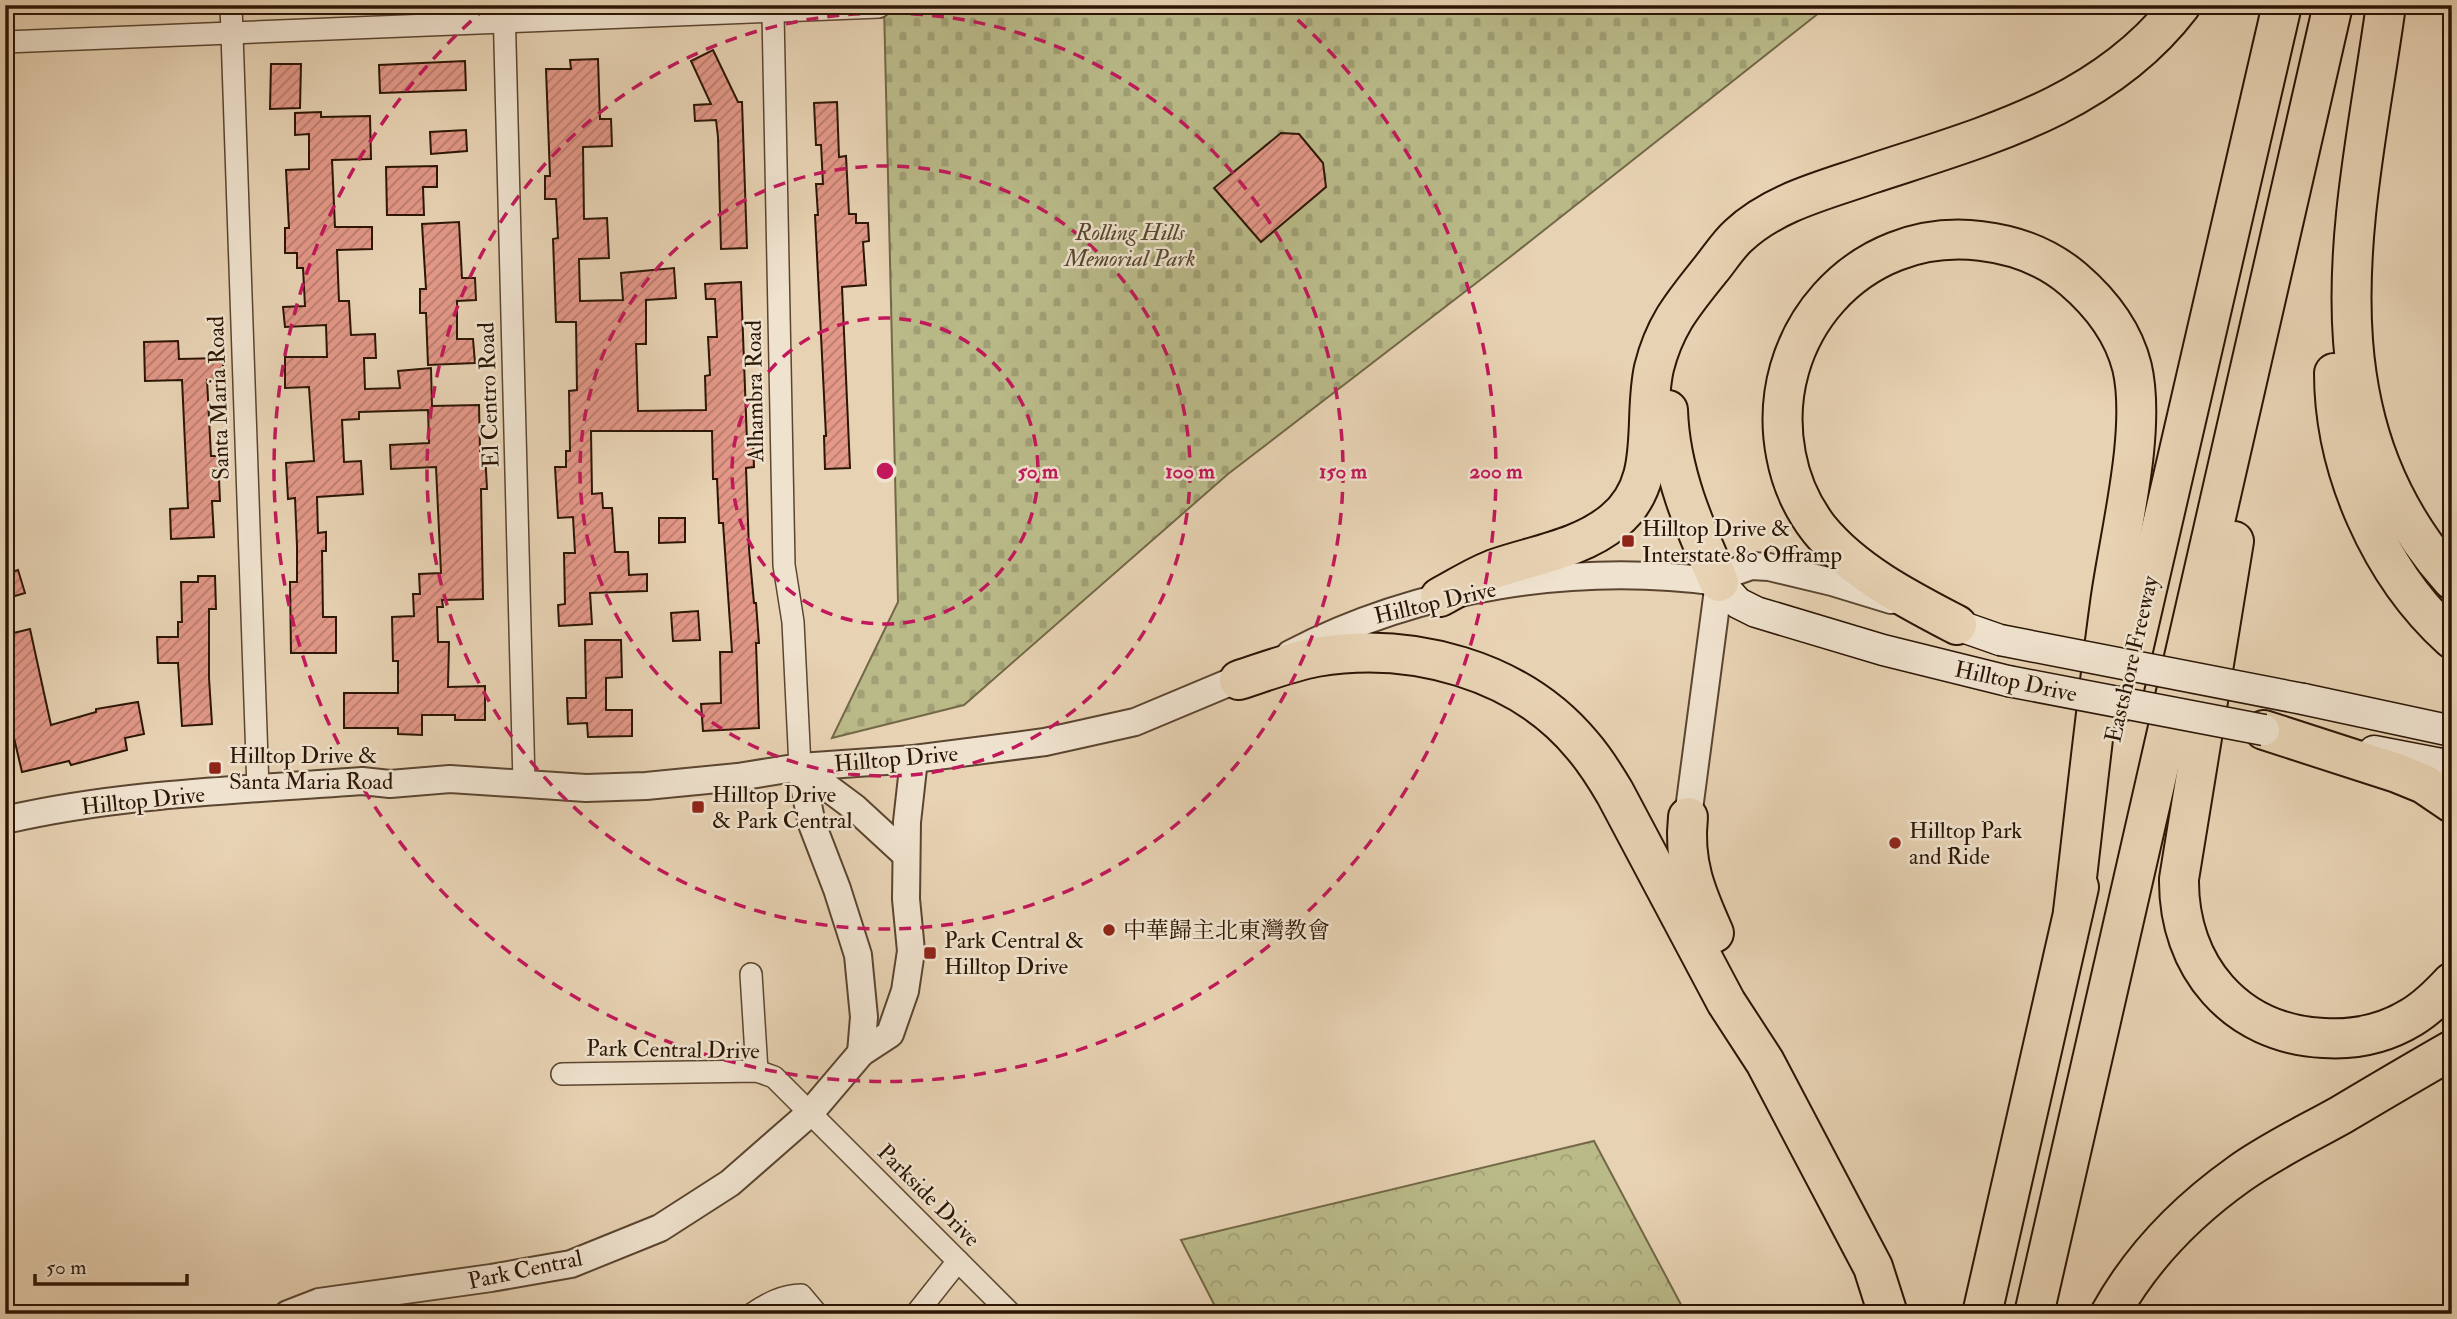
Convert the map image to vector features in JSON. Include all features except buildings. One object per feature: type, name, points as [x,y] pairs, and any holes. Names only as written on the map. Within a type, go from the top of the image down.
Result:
[{"type":"highway","points":[[1440,597],[1493,570],[1588,537],[1613,523],[1629,507],[1640,490],[1646,469],[1650,395],[1663,340],[1676,312],[1737,236],[1760,219],[1791,202],[2046,113],[2102,80],[2132,57],[2181,5]]},
{"type":"highway","name":"Eastshore Freeway","points":[[1982,1314],[2282,5]]},
{"type":"highway","points":[[2034,1314],[2333,5]]},
{"type":"highway","points":[[2386,5],[2353,242],[2352,349],[2363,415],[2374,449],[2404,512],[2423,543],[2452,580]]},
{"type":"highway","points":[[2359,195],[2336,313],[2334,388],[2340,435],[2356,495],[2371,528],[2415,598],[2452,639]]},
{"type":"highway","points":[[2283,226],[2222,619],[2182,854],[2179,905],[2184,931],[2208,979],[2229,1001],[2250,1017],[2277,1030],[2306,1037],[2335,1039],[2365,1036],[2390,1028],[2413,1017],[2452,982]]},
{"type":"highway","points":[[1957,625],[1870,573],[1842,552],[1819,528],[1801,502],[1790,474],[1783,439],[1782,408],[1785,379],[1805,331],[1829,297],[1850,277],[1874,260],[1903,248],[1936,241],[1969,240],[2004,244],[2038,255],[2066,272],[2090,293],[2109,316],[2124,342],[2132,369],[2136,397],[2132,460],[2110,601],[2073,912]]},
{"type":"highway","points":[[1704,278],[1673,344],[1667,397],[1668,421],[1671,449],[1686,504],[1719,583]]},
{"type":"highway","points":[[1239,680],[1314,657],[1348,653],[1408,655],[1441,660],[1502,683],[1557,720],[1580,742],[1598,764],[1727,1002],[1765,1062],[1873,1267],[1888,1314]]},
{"type":"highway","points":[[2264,730],[2397,773],[2424,784],[2452,803]]},
{"type":"highway","points":[[1688,817],[1687,857],[1700,903],[1743,995],[1765,1062]]},
{"type":"highway","points":[[2110,1314],[2134,1276],[2154,1252],[2193,1210],[2216,1191],[2268,1155],[2452,1050]]},
{"type":"main road","name":"Hilltop Drive","points":[[1719,583],[1738,603],[1756,612],[1895,654],[2008,681],[2452,766]]},
{"type":"main road","name":"Hilltop Drive","points":[[1957,625],[2000,640],[2042,650],[2303,699],[2452,731]]},
{"type":"street","name":"Santa Maria Road","points":[[231,5],[258,789]]},
{"type":"street","points":[[5,42],[232,32],[504,14],[772,13],[879,7]]},
{"type":"street","name":"Alhambra Road","points":[[772,13],[784,565],[793,622],[800,767]]},
{"type":"street","name":"El Centro Road","points":[[504,14],[524,783]]},
{"type":"street","name":"Hilltop Drive","points":[[5,820],[42,811],[111,801],[362,780],[390,784],[450,779],[586,788],[646,786],[800,767],[914,759],[1045,742],[1135,722],[1239,680],[1362,620],[1440,597],[1515,584],[1590,577],[1662,577],[1719,583],[1734,572],[1751,566],[1769,567],[1898,602],[1957,625]]},
{"type":"street","points":[[1688,817],[1719,583]]},
{"type":"street","name":"Park Central","points":[[288,1314],[319,1302],[571,1264],[660,1228],[730,1182],[810,1113],[862,1053],[890,1034],[905,990],[911,951],[906,899],[907,821],[914,759]]},
{"type":"street","points":[[800,767],[855,808],[906,855]]},
{"type":"street","points":[[800,767],[812,824],[858,955],[864,1017],[862,1053]]},
{"type":"street","points":[[751,974],[757,1071]]},
{"type":"street","name":"Park Central Drive","points":[[562,1074],[757,1071],[774,1077],[810,1113]]},
{"type":"street","name":"Parkside Drive","points":[[810,1113],[1011,1314]]},
{"type":"street","points":[[916,1314],[958,1261]]},
{"type":"street","points":[[752,1314],[768,1303],[792,1295],[801,1295],[817,1314]]},
{"type":"green space","name":"Rolling Hills Memorial Park","points":[[884,5],[1829,5],[1510,257],[1228,474],[964,705],[832,738],[898,602]]},
{"type":"green space","points":[[1594,1141],[1686,1314],[1219,1314],[1181,1240]]},
{"type":"place","name":"Hilltop Drive & Interstate 80 Offramp","points":[[1628,541]]},
{"type":"place","name":"Hilltop Drive & Santa Maria Road","points":[[215,768]]},
{"type":"place","name":"Hilltop Drive & Park Central","points":[[698,807]]},
{"type":"place","name":"Hilltop Park and Ride","points":[[1895,843]]},
{"type":"place","name":"中華歸主北東灣教會","points":[[1109,930]]},
{"type":"place","name":"Park Central & Hilltop Drive","points":[[930,953]]}]
